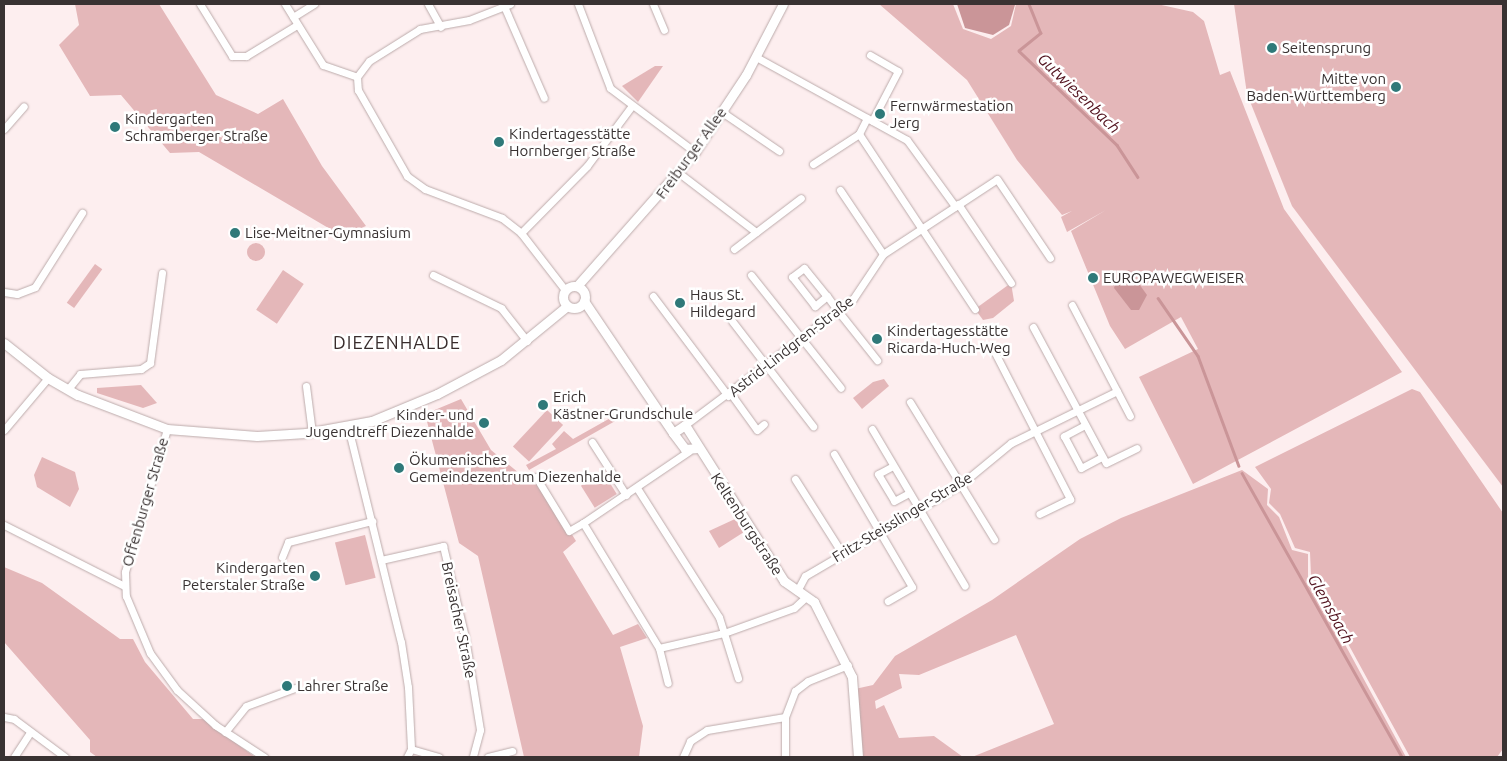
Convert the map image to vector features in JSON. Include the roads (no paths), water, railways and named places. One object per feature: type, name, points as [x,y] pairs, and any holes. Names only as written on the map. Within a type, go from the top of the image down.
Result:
[{"type":"street","points":[[200,4],[232,56],[246,56],[297,25]]},
{"type":"street","points":[[285,4],[323,65],[357,77]]},
{"type":"street","points":[[293,17],[314,4]]},
{"type":"street","points":[[428,4],[441,28]]},
{"type":"street","points":[[578,4],[610,88],[631,107],[695,152]]},
{"type":"street","points":[[653,4],[664,30]]},
{"type":"street","name":"Freiburger Allee","points":[[578,286],[679,173],[695,152],[756,57],[783,4]]},
{"type":"street","points":[[544,98],[504,5],[441,28],[420,29],[369,61],[357,77],[362,102],[407,176],[426,189],[502,218],[520,233],[565,290],[567,306]]},
{"type":"street","points":[[814,164],[859,134],[898,71],[870,55]]},
{"type":"street","points":[[756,57],[869,119],[920,152],[1011,283]]},
{"type":"street","points":[[4,129],[24,106]]},
{"type":"street","points":[[520,233],[587,166],[631,107]]},
{"type":"street","points":[[722,112],[779,151]]},
{"type":"street","points":[[859,134],[975,308]]},
{"type":"street","points":[[679,173],[756,232]]},
{"type":"street","name":"Astrid-Lindgren-Straße","points":[[685,425],[730,395],[860,292],[883,254],[997,179],[1050,258]]},
{"type":"street","points":[[840,190],[883,254]]},
{"type":"street","points":[[734,250],[801,198]]},
{"type":"street","points":[[4,292],[17,294],[35,287],[82,213]]},
{"type":"street","points":[[827,296],[815,306],[792,277],[804,268],[827,296],[838,311],[878,360]]},
{"type":"street","points":[[68,389],[80,374],[142,369],[150,363],[162,273]]},
{"type":"street","points":[[433,275],[500,308],[527,341]]},
{"type":"street","points":[[751,275],[841,388]]},
{"type":"street","points":[[565,290],[578,286],[584,292],[584,301],[577,308],[567,306]]},
{"type":"street","points":[[653,296],[757,430],[764,424]]},
{"type":"street","name":"Keltenburgstraße","points":[[584,301],[673,433],[694,449]]},
{"type":"street","points":[[1072,305],[1130,416]]},
{"type":"street","points":[[4,343],[48,378],[68,389],[167,429],[257,436],[312,433],[348,427],[437,394],[527,341],[567,306]]},
{"type":"street","points":[[732,321],[813,426]]},
{"type":"street","points":[[1033,327],[1106,463],[1137,448]]},
{"type":"street","points":[[993,349],[1070,499],[1039,514]]},
{"type":"street","points":[[4,430],[48,378]]},
{"type":"street","points":[[306,386],[312,433]]},
{"type":"street","name":"Fritz-Steisslinger-Straße","points":[[797,591],[805,576],[879,530],[960,485],[1011,443],[1117,391]]},
{"type":"street","points":[[910,402],[994,539]]},
{"type":"street","points":[[673,433],[685,425]]},
{"type":"street","name":"Keltenburgstraße","points":[[685,425],[694,449],[784,581],[814,602],[848,665],[855,689],[858,757]]},
{"type":"street","points":[[1085,425],[1064,436],[1080,468],[1102,457]]},
{"type":"street","points":[[348,427],[381,560],[407,678],[411,749],[407,757]]},
{"type":"street","name":"Offenburger Straße","points":[[167,429],[124,586],[138,630],[156,663],[177,690],[225,732],[264,757]]},
{"type":"street","points":[[872,429],[964,586]]},
{"type":"street","points":[[592,442],[626,495]]},
{"type":"street","points":[[536,477],[570,531],[694,449]]},
{"type":"street","points":[[834,454],[912,587],[888,601]]},
{"type":"street","points":[[893,466],[878,474],[894,501],[909,493]]},
{"type":"street","points":[[795,478],[842,553]]},
{"type":"street","points":[[637,488],[719,617],[738,678]]},
{"type":"street","points":[[282,557],[288,542],[372,522]]},
{"type":"street","points":[[582,523],[659,648],[668,683]]},
{"type":"street","points":[[4,525],[124,586]]},
{"type":"street","name":"Breisacher Straße","points":[[381,560],[443,546],[465,637],[480,730],[474,756],[488,757],[512,752]]},
{"type":"street","points":[[659,648],[724,633],[794,608],[806,597]]},
{"type":"street","points":[[785,757],[784,718],[795,691],[808,681],[848,665]]},
{"type":"street","points":[[225,732],[246,706],[295,688]]},
{"type":"street","points":[[4,717],[30,732],[65,757]]},
{"type":"street","points":[[683,757],[690,741],[707,730],[784,718]]},
{"type":"street","points":[[14,757],[30,732]]},
{"type":"street","points":[[411,749],[439,757]]},
{"type":"waterway","name":"Gutwiesenbach","points":[[1029,4],[1041,33],[1019,51],[1117,145],[1138,177]]},
{"type":"waterway","name":"Glemsbach","points":[[1158,298],[1198,356],[1239,466]]},
{"type":"waterway","name":"Glemsbach","points":[[1242,473],[1402,757]]},
{"type":"place","name":"Seitensprung","points":[[1272,48]]},
{"type":"place","name":"Mitte von Baden-Württemberg","points":[[1396,87]]},
{"type":"place","name":"Fernwärmestation Jerg","points":[[880,114]]},
{"type":"place","name":"Kindergarten Schramberger Straße","points":[[115,127]]},
{"type":"place","name":"Kindertagesstätte Hornberger Straße","points":[[499,142]]},
{"type":"place","name":"Lise-Meitner-Gymnasium","points":[[235,233]]},
{"type":"place","name":"EUROPAWEGWEISER","points":[[1093,278]]},
{"type":"place","name":"Haus St. Hildegard","points":[[680,303]]},
{"type":"place","name":"Kindertagesstätte Ricarda-Huch-Weg","points":[[877,339]]},
{"type":"place","name":"Erich Kästner-Grundschule","points":[[543,405]]},
{"type":"place","name":"Kinder- und Jugendtreff Diezenhalde","points":[[484,423]]},
{"type":"place","name":"Ökumenisches Gemeindezentrum Diezenhalde","points":[[399,468]]},
{"type":"place","name":"Kindergarten Peterstaler Straße","points":[[315,576]]},
{"type":"place","name":"Lahrer Straße","points":[[287,686]]},
{"type":"district","name":"DIEZENHALDE","points":[[397,342]]}]
